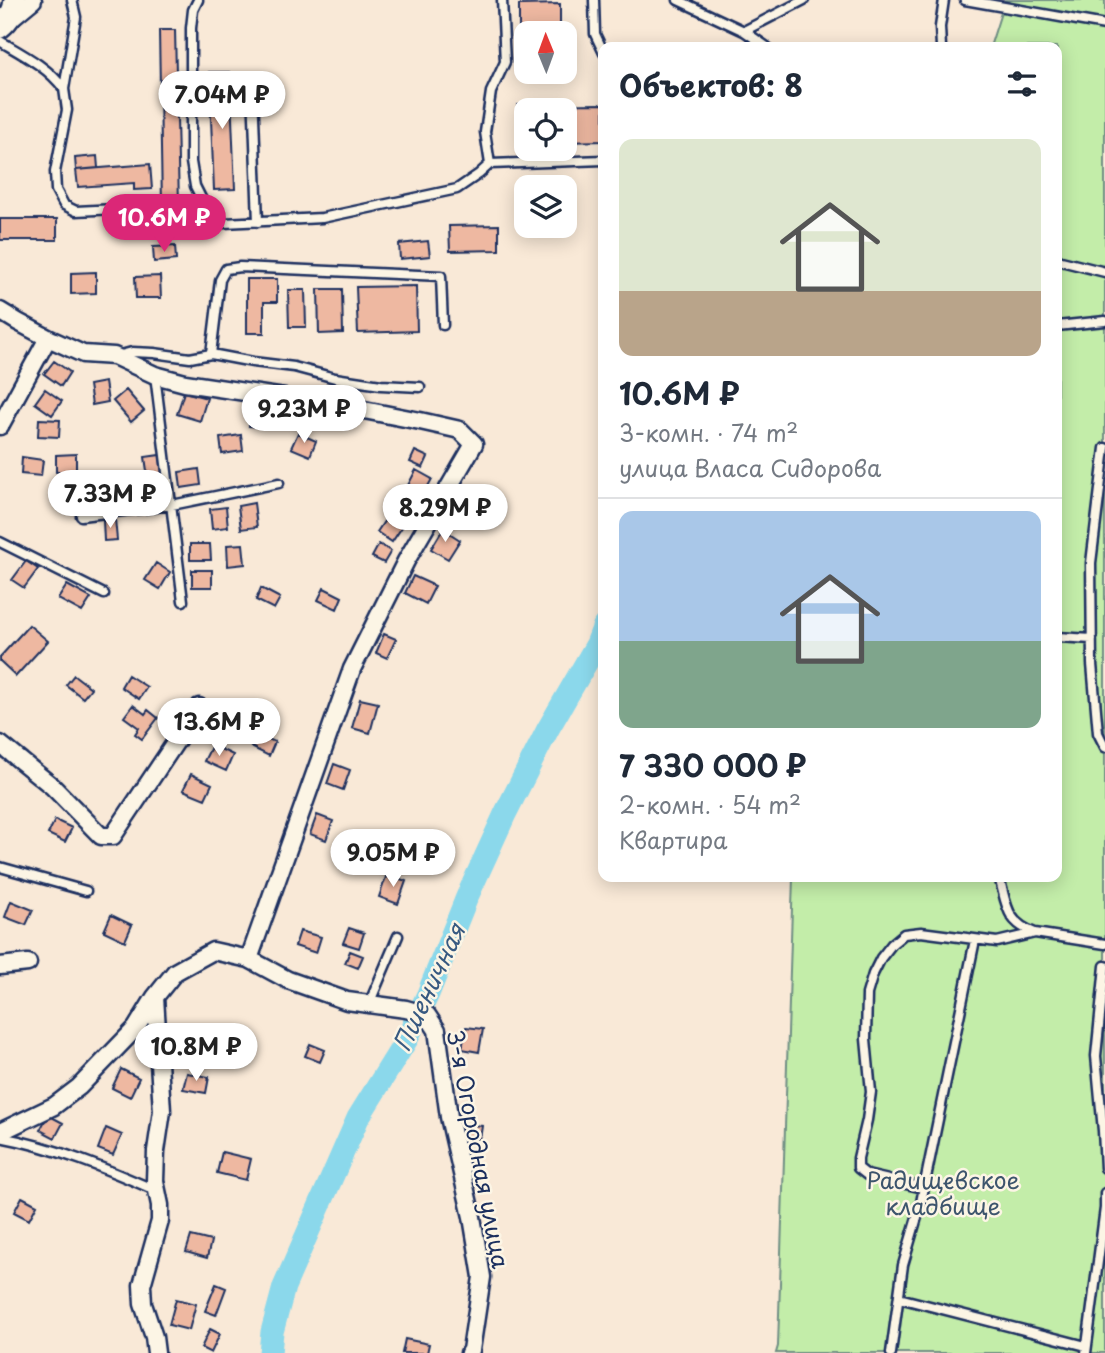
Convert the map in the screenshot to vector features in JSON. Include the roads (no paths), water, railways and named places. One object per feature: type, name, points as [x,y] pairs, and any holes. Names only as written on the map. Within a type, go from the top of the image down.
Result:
[{"type":"main road","points":[[3,30],[13,12],[15,0]]},
{"type":"street","points":[[3,30],[33,0]]},
{"type":"street","points":[[0,304],[18,322]]},
{"type":"street","points":[[0,311],[83,354],[114,356],[155,375],[185,383],[420,421],[460,430],[474,444],[406,561],[352,669],[249,959]]},
{"type":"street","points":[[0,426],[48,338]]},
{"type":"street","points":[[0,744],[52,786],[101,836],[113,836],[199,707]]},
{"type":"street","name":"3-я Огородная улица","points":[[0,1132],[54,1106],[79,1087],[136,1028],[155,997],[175,972],[213,951],[249,959],[288,980],[347,1000],[427,1015],[437,1030],[449,1117],[472,1217],[482,1277],[469,1353]]},
{"type":"street","points":[[0,966],[28,963]]},
{"type":"street","points":[[155,997],[162,1111],[155,1181],[161,1213],[142,1285],[143,1304],[155,1337],[156,1353]]},
{"type":"lane","points":[[72,0],[76,17],[64,89],[67,110],[55,172],[56,190],[64,205],[76,211],[136,208]]},
{"type":"lane","points":[[198,0],[193,10],[191,28],[191,162],[195,186],[207,210],[225,223],[322,218],[457,189],[490,163],[598,160]]},
{"type":"lane","points":[[490,163],[485,132],[491,92],[505,62],[502,0]]},
{"type":"lane","points":[[593,0],[595,34],[599,42]]},
{"type":"lane","points":[[678,0],[744,31],[760,42]]},
{"type":"lane","points":[[744,31],[804,0]]},
{"type":"lane","points":[[942,42],[940,27],[944,0]]},
{"type":"lane","points":[[965,0],[1105,25]]},
{"type":"lane","points":[[3,30],[64,89]]},
{"type":"lane","points":[[253,90],[258,222]]},
{"type":"lane","points":[[1062,261],[1105,272]]},
{"type":"lane","points":[[211,354],[220,280],[226,270],[240,267],[441,276],[443,325]]},
{"type":"lane","points":[[1062,325],[1105,321]]},
{"type":"lane","points":[[114,356],[132,352],[190,358],[211,354],[294,367],[335,378],[419,387]]},
{"type":"lane","points":[[155,375],[183,601]]},
{"type":"lane","points":[[1105,448],[1091,563],[1092,664],[1098,733],[1105,747]]},
{"type":"lane","points":[[81,516],[172,505],[279,483]]},
{"type":"lane","points":[[0,542],[104,594]]},
{"type":"lane","points":[[1062,637],[1092,639]]},
{"type":"lane","points":[[0,867],[86,891]]},
{"type":"lane","points":[[1000,882],[1010,916],[1021,928],[1035,933],[1105,944]]},
{"type":"lane","points":[[923,1188],[867,1175],[858,1168],[871,1092],[866,1039],[867,994],[873,974],[881,958],[904,934],[920,932],[997,942],[1035,933]]},
{"type":"lane","points":[[369,1004],[398,936]]},
{"type":"lane","points":[[891,1353],[903,1265],[919,1207],[975,940]]},
{"type":"lane","points":[[1105,966],[1096,1056],[1105,1168]]},
{"type":"lane","points":[[0,1137],[28,1142],[157,1191]]},
{"type":"lane","points":[[899,1298],[1086,1349],[1105,1193]]},
{"type":"waterway","name":"Пшеничная","points":[[270,1353],[272,1332],[284,1287],[358,1118],[407,1039],[505,814],[548,729],[598,641]]},
{"type":"park label","name":"Радищевское кладбище","points":[[943,1192]]}]
